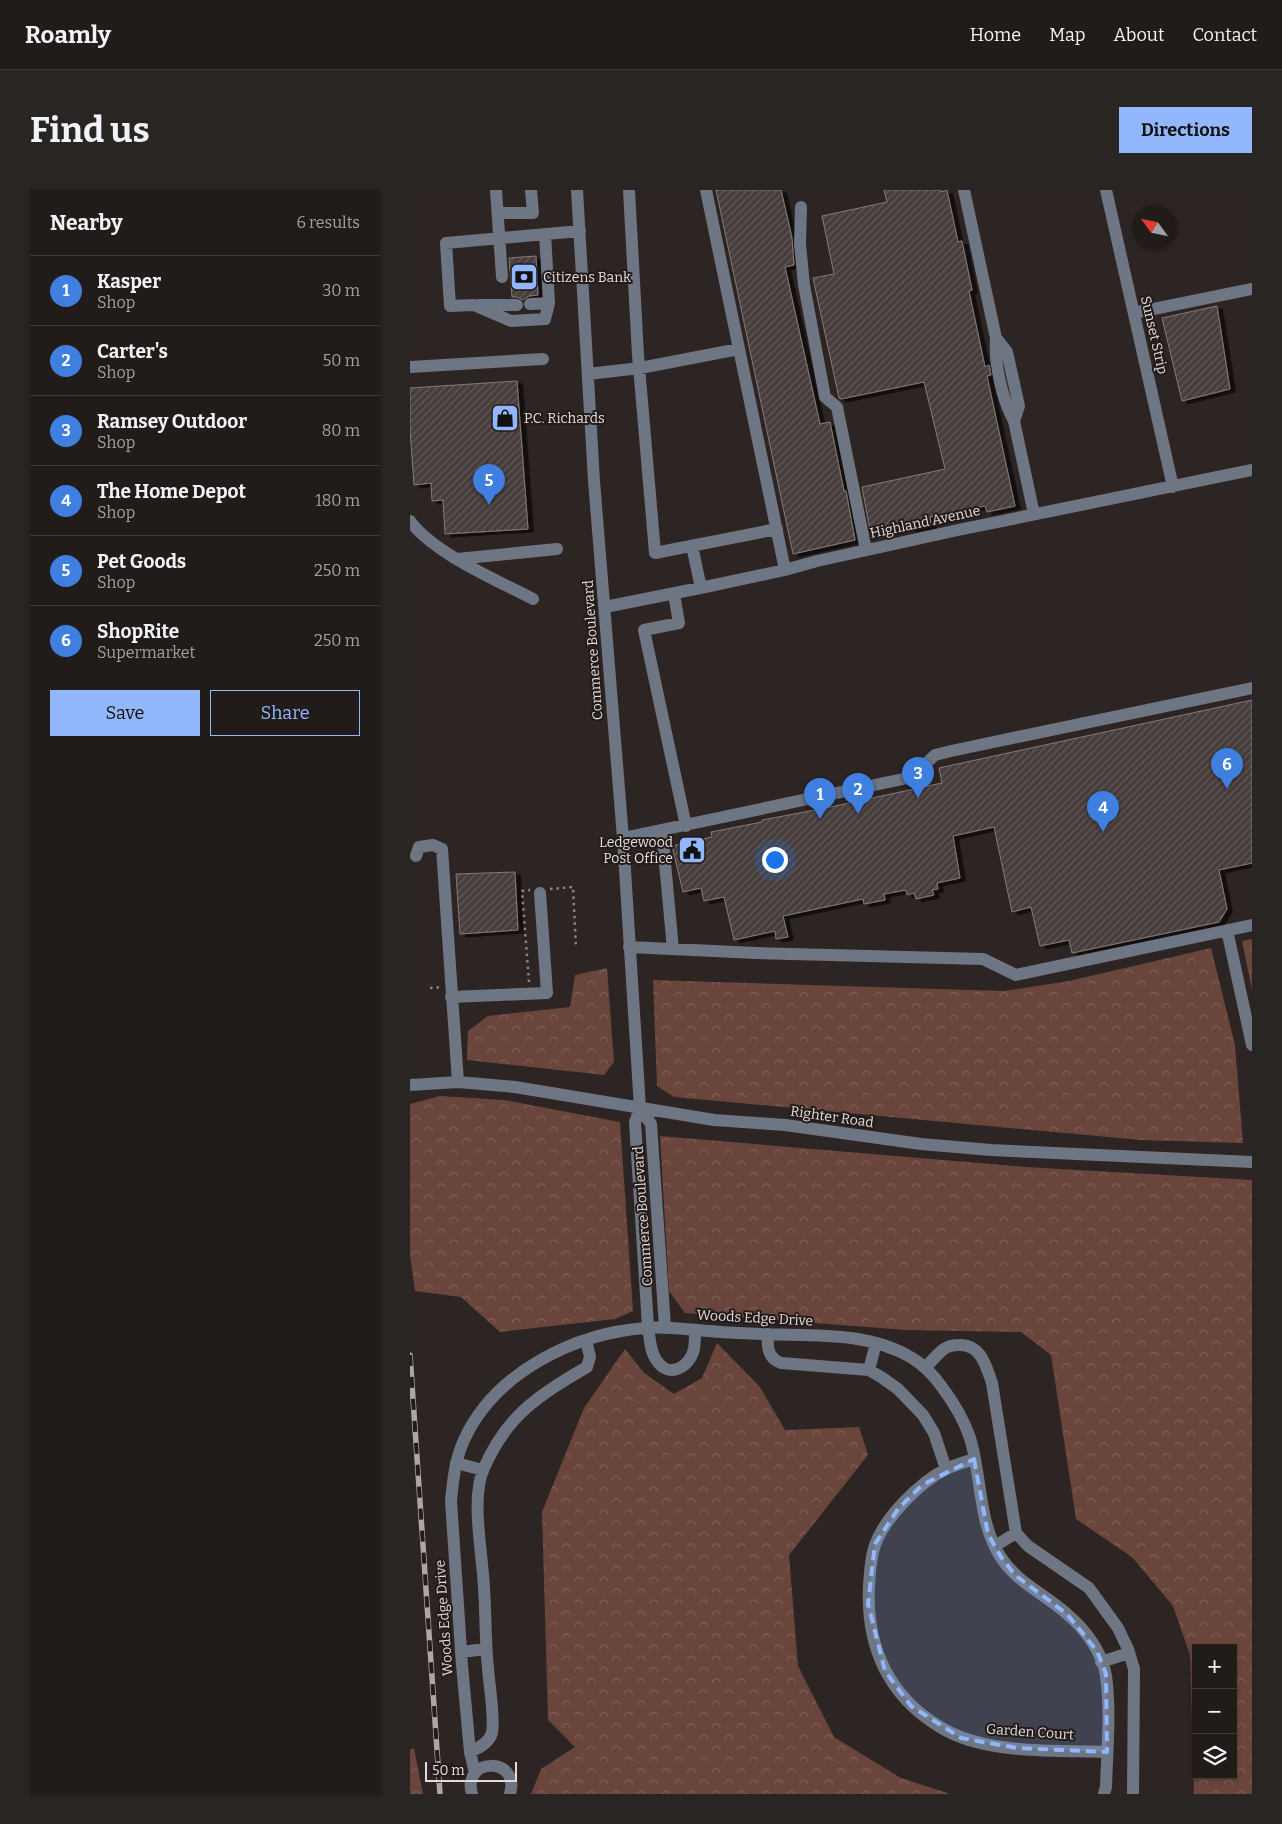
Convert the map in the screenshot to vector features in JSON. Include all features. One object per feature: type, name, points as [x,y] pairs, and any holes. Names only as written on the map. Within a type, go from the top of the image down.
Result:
[{"type":"street","points":[[496,190],[502,277]]},
{"type":"street","points":[[498,213],[533,213],[531,190]]},
{"type":"street","name":"Commerce Boulevard","points":[[578,190],[594,481],[623,838],[640,1108],[636,1122],[648,1327],[652,1351],[657,1362],[672,1371],[680,1369],[688,1362],[694,1351],[696,1330]]},
{"type":"street","points":[[629,190],[640,368],[656,552],[777,529]]},
{"type":"street","points":[[706,190],[785,570]]},
{"type":"street","points":[[964,190],[996,338],[995,353],[1007,408],[1014,421],[1034,514]]},
{"type":"street","name":"Sunset Strip","points":[[1106,190],[1173,487]]},
{"type":"street","points":[[801,207],[800,244],[806,294],[825,397],[837,407],[866,550]]},
{"type":"street","points":[[516,305],[450,306],[446,243],[580,231]]},
{"type":"street","points":[[474,306],[511,322],[545,319],[549,304],[545,234]]},
{"type":"street","points":[[1134,313],[1252,289]]},
{"type":"street","points":[[530,304],[549,304]]},
{"type":"street","points":[[588,374],[640,368],[740,349]]},
{"type":"street","points":[[410,367],[543,359]]},
{"type":"street","name":"Highland Avenue","points":[[605,607],[785,570],[866,550],[1034,514],[1252,470]]},
{"type":"street","points":[[410,521],[430,542],[457,559],[533,599]]},
{"type":"street","points":[[692,546],[701,588]]},
{"type":"street","points":[[457,559],[557,549]]},
{"type":"street","points":[[674,594],[679,623],[644,630],[686,826]]},
{"type":"street","points":[[623,838],[903,779],[918,771],[935,755],[951,751],[1252,688]]},
{"type":"street","points":[[662,831],[673,949]]},
{"type":"street","points":[[416,856],[419,847],[433,845],[442,849],[458,1082]]},
{"type":"street","points":[[451,997],[547,993],[542,891]]},
{"type":"street","points":[[629,947],[756,953],[983,959],[1016,975],[1252,924]]},
{"type":"street","points":[[1227,930],[1252,1045]]},
{"type":"street","name":"Righter Road","points":[[410,1085],[458,1082],[515,1087],[714,1120],[785,1125],[921,1144],[991,1150],[1252,1162]]},
{"type":"street","name":"Commerce Boulevard","points":[[640,1108],[651,1124],[665,1327]]},
{"type":"street","name":"Woods Edge Drive","points":[[472,1794],[471,1782],[475,1773],[470,1752],[461,1652],[451,1502],[456,1463],[468,1431],[500,1391],[514,1378],[547,1356],[586,1340],[631,1329],[665,1327],[854,1338],[876,1343],[912,1358],[931,1373],[948,1394],[962,1418],[970,1440],[988,1534],[1001,1557],[1015,1575],[1067,1614],[1085,1633],[1102,1662],[1106,1674],[1108,1706],[1106,1787],[1104,1794]]},
{"type":"street","points":[[768,1334],[770,1355],[774,1360],[782,1363],[869,1370],[898,1388],[923,1415],[934,1432],[946,1469]]},
{"type":"street","points":[[470,1752],[484,1745],[492,1734],[478,1495],[483,1470],[501,1436],[525,1408],[546,1391],[587,1367],[590,1357],[586,1340]]},
{"type":"street","points":[[869,1370],[876,1343]]},
{"type":"street","points":[[925,1368],[946,1348],[955,1345],[964,1345],[980,1354],[992,1382],[1016,1533],[1028,1546],[1088,1588],[1118,1628],[1134,1669],[1132,1794]]},
{"type":"street","name":"Garden Court","points":[[974,1459],[946,1469],[922,1485],[898,1509],[875,1544],[870,1564],[868,1604],[877,1649],[885,1671],[897,1690],[911,1706],[940,1728],[961,1738],[980,1744],[1017,1748],[1107,1752]]},
{"type":"street","points":[[456,1463],[483,1470]]},
{"type":"street","points":[[995,1546],[1016,1533]]},
{"type":"street","points":[[461,1652],[486,1649]]},
{"type":"street","points":[[1102,1662],[1129,1654]]},
{"type":"street","points":[[475,1773],[485,1766],[493,1765],[499,1767],[510,1777],[512,1787],[510,1794]]},
{"type":"path","points":[[520,982],[530,982],[522,891],[542,891],[573,887],[576,948]]},
{"type":"highlighted area","points":[[974,1459],[988,1534],[1001,1557],[1015,1575],[1067,1614],[1097,1651],[1106,1674],[1107,1752],[1017,1748],[961,1738],[911,1706],[885,1671],[868,1604],[875,1544],[898,1509],[922,1485]]},
{"type":"green space","points":[[1252,939],[1252,990],[1242,941]]},
{"type":"green space","points":[[1211,948],[1235,1045],[1243,1143],[1141,1140],[674,1097],[657,1086],[653,980],[1004,991],[1069,981]]},
{"type":"green space","points":[[607,968],[614,1062],[604,1075],[467,1060],[468,1031],[488,1016],[570,1007],[575,975]]},
{"type":"green space","points":[[440,1096],[504,1100],[620,1122],[633,1311],[615,1319],[500,1332],[461,1297],[415,1291],[410,1255],[410,1104]]},
{"type":"green space","points":[[660,1136],[1026,1167],[1252,1180],[1252,1794],[1194,1794],[1194,1779],[1237,1779],[1237,1644],[1192,1644],[1192,1724],[1190,1655],[1173,1606],[1132,1557],[1076,1519],[1051,1355],[1021,1332],[906,1330],[685,1313],[669,1291]]},
{"type":"green space","points":[[717,1343],[760,1387],[785,1430],[859,1427],[868,1455],[789,1555],[798,1666],[834,1737],[901,1778],[950,1794],[531,1794],[541,1769],[575,1747],[548,1720],[542,1512],[584,1408],[625,1349],[644,1373],[674,1394],[702,1378]]},
{"type":"green space","points":[[414,1748],[423,1794],[410,1794],[410,1750]]},
{"type":"building","points":[[716,190],[781,190],[792,238],[794,265],[785,267],[820,424],[830,422],[855,540],[793,554]]},
{"type":"building","points":[[884,190],[941,190],[941,192],[947,190],[958,242],[962,241],[972,290],[969,291],[985,367],[989,365],[991,375],[987,376],[1015,506],[987,512],[985,506],[930,517],[931,525],[910,529],[909,522],[870,530],[862,487],[945,469],[924,382],[839,398],[813,278],[834,274],[822,216],[887,202]]},
{"type":"building","name":"Citizens Bank","points":[[536,256],[538,295],[529,296],[523,300],[512,297],[509,258]]},
{"type":"building","points":[[1217,306],[1230,389],[1182,401],[1162,318]]},
{"type":"building","points":[[517,381],[528,529],[445,534],[443,500],[432,501],[431,483],[414,485],[410,429],[410,388]]},
{"type":"building","points":[[1252,700],[1252,863],[1219,870],[1227,909],[1219,922],[1072,953],[1069,940],[1040,946],[1031,907],[1012,912],[994,827],[953,836],[960,878],[937,883],[938,889],[932,890],[934,895],[916,899],[914,893],[907,895],[906,890],[884,894],[885,900],[864,904],[863,899],[783,916],[788,937],[776,939],[775,931],[734,940],[724,897],[704,901],[701,888],[683,892],[672,846],[712,837],[711,832],[942,783],[939,768]]},
{"type":"building","points":[[515,872],[518,930],[460,934],[456,874]]},
{"type":"railway","points":[[410,1355],[440,1794]]},
{"type":"place","name":"Citizens Bank","points":[[524,277]]},
{"type":"place","name":"P.C. Richards","points":[[505,418]]},
{"type":"place","name":"Pet Goods","points":[[489,505]]},
{"type":"place","name":"ShopRite","points":[[1227,789]]},
{"type":"place","name":"Ramsey Outdoor","points":[[918,798]]},
{"type":"place","name":"Carter's","points":[[858,814]]},
{"type":"place","name":"Kasper","points":[[820,819]]},
{"type":"place","name":"The Home Depot","points":[[1103,832]]},
{"type":"place","name":"Ledgewood Post Office","points":[[692,850]]}]
